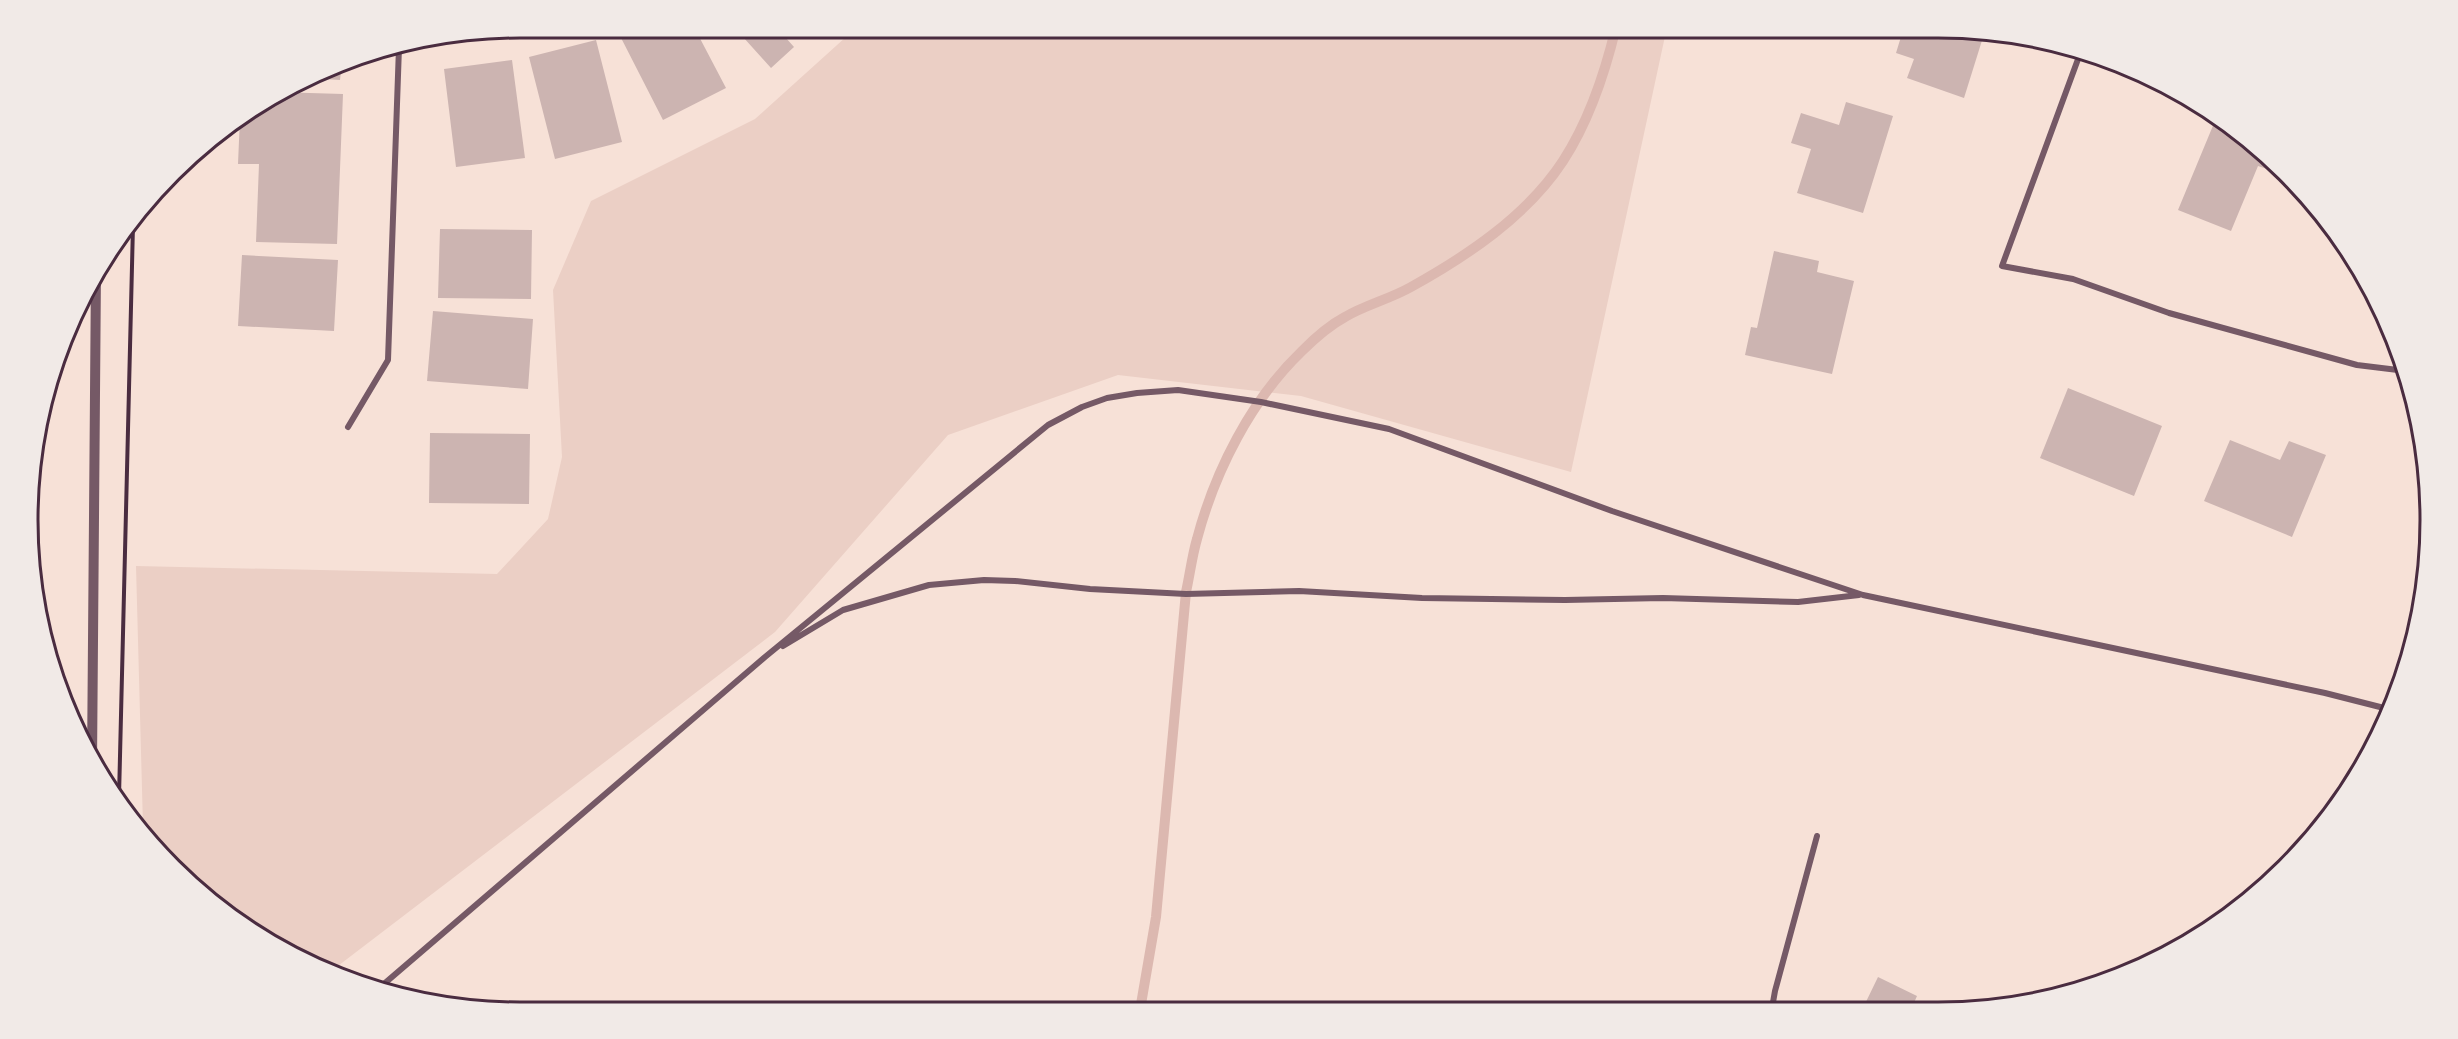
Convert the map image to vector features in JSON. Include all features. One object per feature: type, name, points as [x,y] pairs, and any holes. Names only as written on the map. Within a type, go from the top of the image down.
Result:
[{"type":"street","points":[[348,427],[388,360],[399,53]]},
{"type":"street","points":[[2078,59],[2002,266],[2073,279],[2169,313],[2357,365],[2396,370]]},
{"type":"street","points":[[92,742],[96,289]]},
{"type":"street","points":[[386,982],[765,657],[1048,425],[1082,407],[1107,398],[1178,390],[1227,396],[1389,429],[1612,511],[1863,595],[2325,693],[2382,708]]},
{"type":"street","points":[[765,657],[843,610],[929,585],[984,580],[1186,594],[1299,591],[1445,598],[1565,600],[1663,597],[1798,602],[1863,595]]},
{"type":"street","points":[[1773,1002],[1817,836]]},
{"type":"path","points":[[119,787],[133,232]]},
{"type":"shaded area","points":[[845,38],[1665,38],[1571,472],[1301,396],[1118,375],[948,435],[775,632],[338,966],[278,937],[226,902],[202,882],[143,820],[136,566],[497,574],[548,519],[562,457],[553,290],[591,201],[755,119]]},
{"type":"building","points":[[621,38],[700,38],[726,88],[663,120]]},
{"type":"building","points":[[744,38],[786,38],[794,47],[771,68]]},
{"type":"building","points":[[1901,38],[1982,40],[1964,98],[1907,78],[1914,59],[1896,53]]},
{"type":"building","points":[[596,40],[622,142],[555,159],[529,57]]},
{"type":"building","points":[[512,60],[525,158],[456,167],[444,69]]},
{"type":"building","points":[[341,72],[340,80],[324,79]]},
{"type":"building","points":[[296,93],[343,94],[337,244],[256,242],[259,164],[238,164],[240,128],[252,119]]},
{"type":"building","points":[[1846,102],[1893,116],[1863,213],[1797,193],[1811,149],[1791,143],[1801,113],[1839,125]]},
{"type":"building","points":[[2214,124],[2269,170],[2258,166],[2231,231],[2178,210]]},
{"type":"building","points":[[440,229],[532,230],[531,299],[438,298]]},
{"type":"building","points":[[1774,251],[1819,261],[1817,272],[1854,281],[1832,374],[1745,355],[1751,327],[1757,328]]},
{"type":"building","points":[[242,255],[338,260],[334,331],[238,326]]},
{"type":"building","points":[[433,311],[533,319],[528,389],[427,381]]},
{"type":"building","points":[[2068,388],[2162,426],[2134,496],[2040,458]]},
{"type":"building","points":[[430,433],[530,434],[529,504],[429,503]]},
{"type":"building","points":[[2230,440],[2280,460],[2289,441],[2326,455],[2292,537],[2204,501]]},
{"type":"building","points":[[1878,977],[1917,996],[1914,1002],[1866,1002]]},
{"type":"waterway","points":[[1141,1002],[1156,917],[1186,592],[1195,545],[1205,513],[1237,438],[1267,391],[1317,337],[1345,317],[1403,291],[1453,262],[1494,233],[1532,200],[1563,161],[1581,130],[1607,62],[1613,38]]}]
